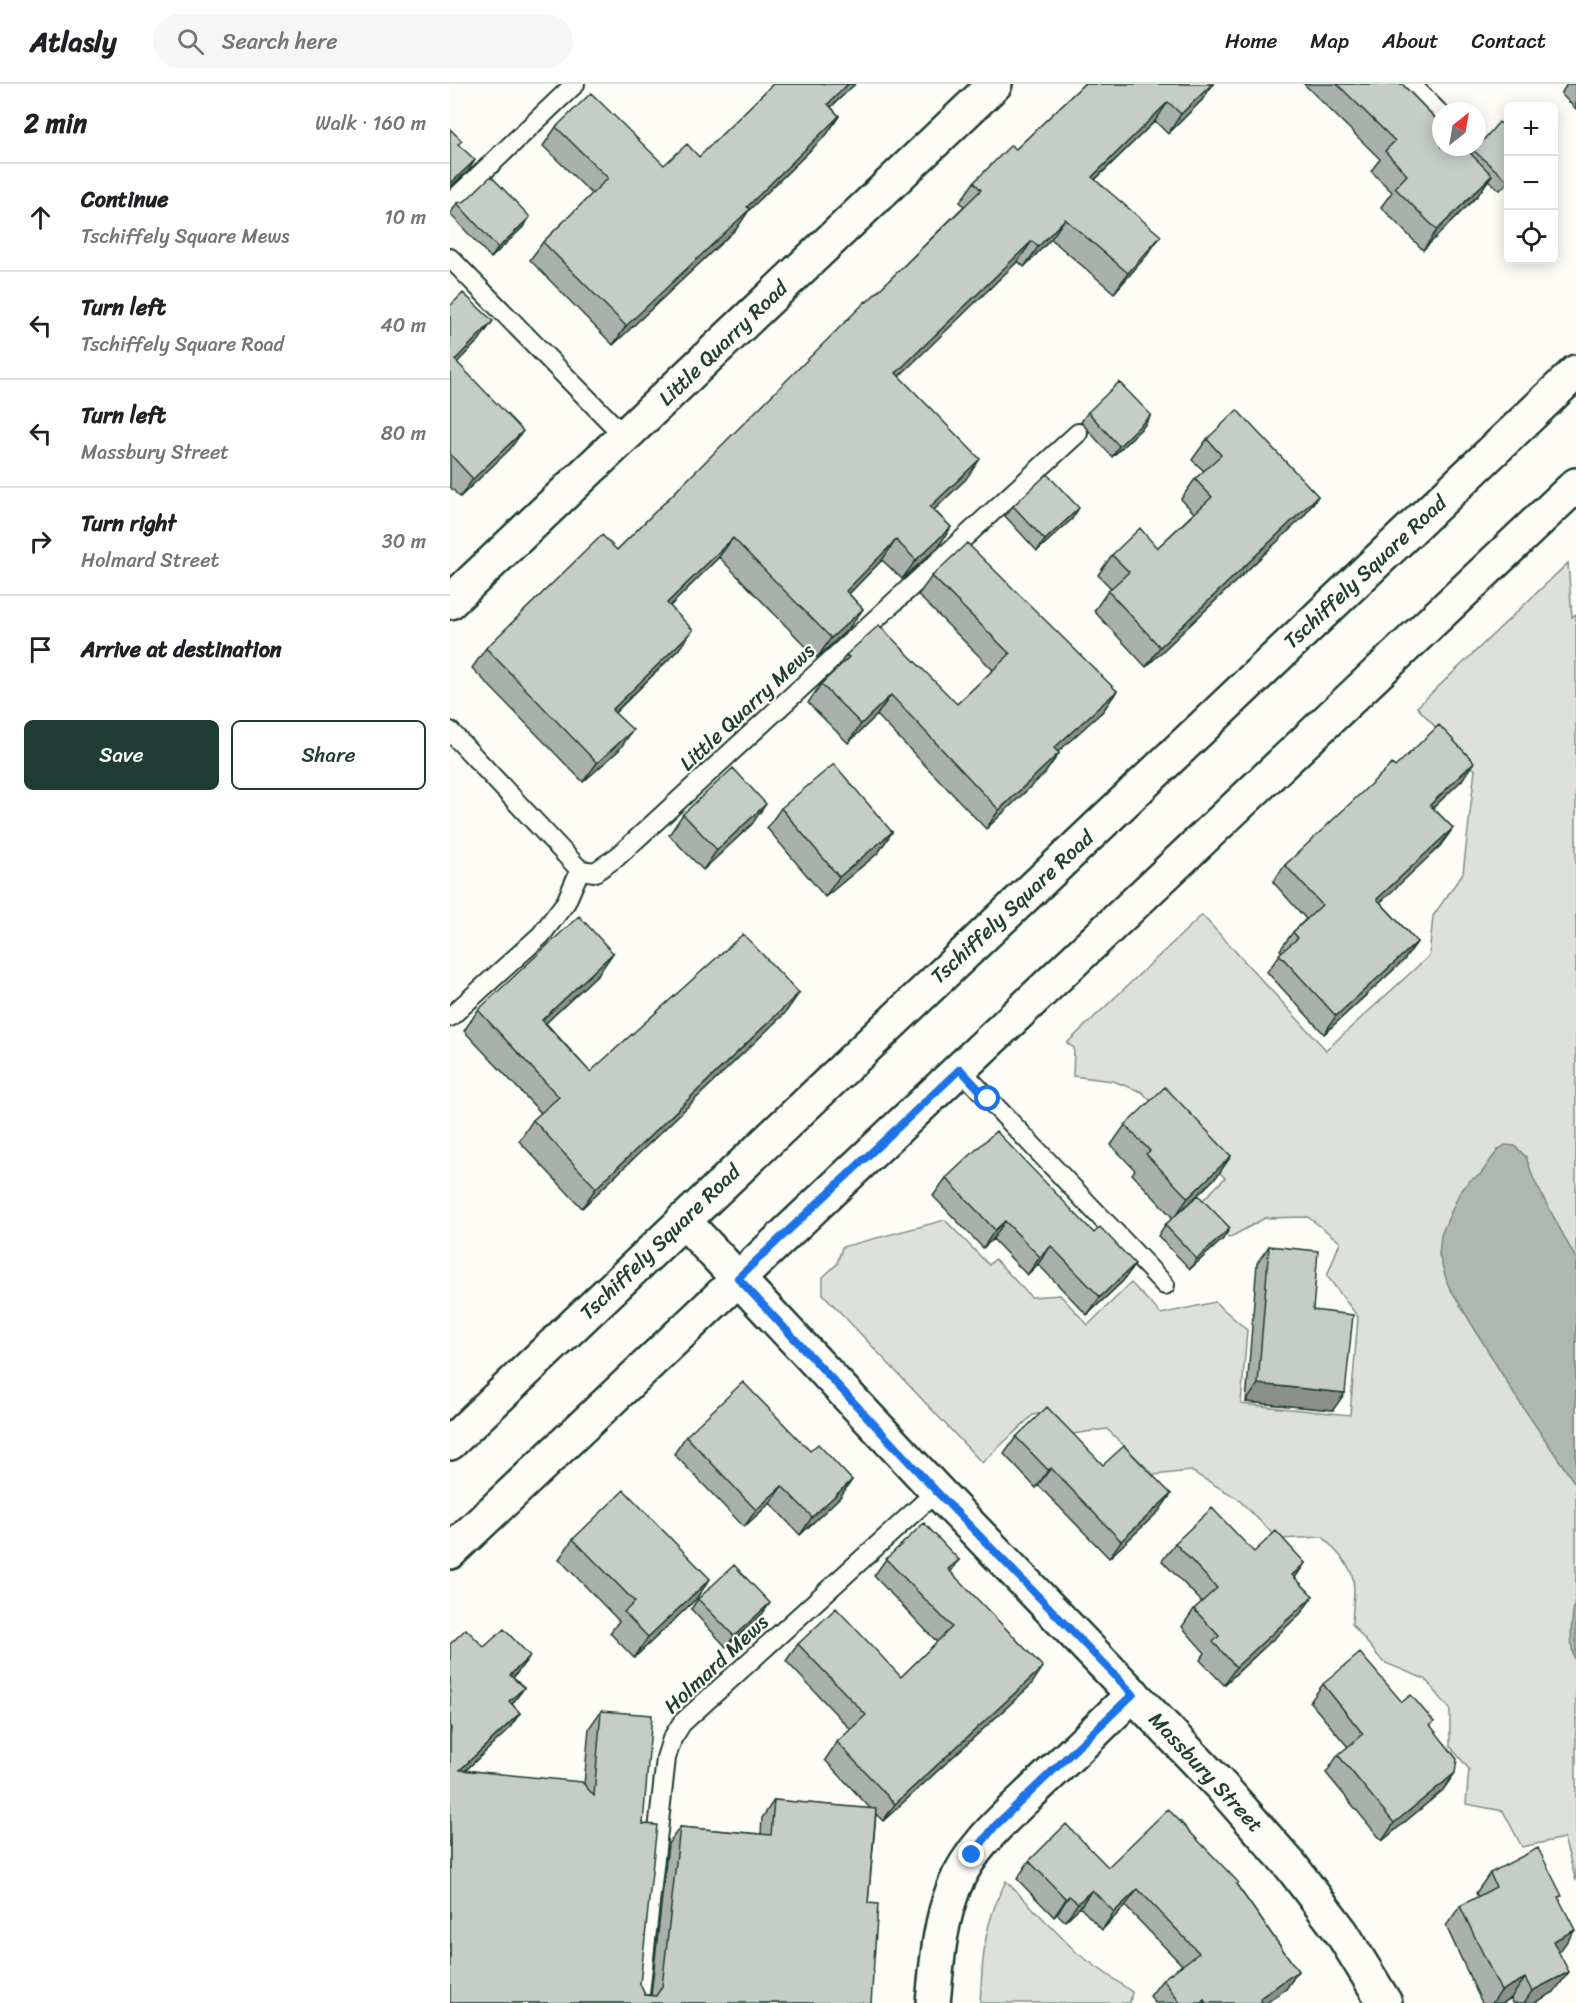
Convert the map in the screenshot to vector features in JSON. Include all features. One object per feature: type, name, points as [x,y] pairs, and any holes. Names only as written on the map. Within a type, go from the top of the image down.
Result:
[{"type":"street","name":"Little Quarry Road","points":[[450,602],[995,84]]},
{"type":"street","name":"Tschiffely Square Road","points":[[450,1443],[1576,372]]},
{"type":"street","points":[[450,1552],[1576,485]]},
{"type":"street","name":"Massbury Street","points":[[683,1220],[936,1491],[1221,1786],[1293,1867],[1342,1934],[1385,2003]]},
{"type":"street","points":[[933,2003],[939,1939],[945,1911],[955,1884],[972,1855],[995,1826],[1133,1694]]},
{"type":"lane","points":[[450,203],[576,84]]},
{"type":"lane","points":[[1411,84],[1432,106]]},
{"type":"lane","points":[[450,258],[624,436]]},
{"type":"lane","name":"Little Quarry Mews","points":[[580,870],[595,872],[617,857],[1078,433]]},
{"type":"lane","points":[[450,731],[580,870],[566,902],[541,935],[450,1017]]},
{"type":"lane","points":[[960,1069],[1165,1285]]},
{"type":"lane","name":"Holmard Mews","points":[[639,2003],[666,1758],[672,1739],[682,1723],[936,1491]]},
{"type":"shaded area","points":[[1568,563],[1572,617],[1576,614],[1576,1881],[1564,1838],[1522,1847],[1503,1811],[1466,1804],[1469,1769],[1450,1746],[1450,1709],[1425,1679],[1383,1662],[1352,1624],[1354,1583],[1352,1575],[1343,1560],[1323,1537],[1278,1539],[1237,1498],[1191,1471],[1154,1475],[1107,1429],[1066,1435],[1044,1413],[1033,1415],[982,1463],[823,1294],[823,1277],[837,1264],[842,1247],[945,1220],[989,1265],[995,1259],[1031,1297],[1060,1295],[1088,1325],[1131,1283],[1161,1314],[1215,1302],[1247,1330],[1241,1404],[1350,1415],[1358,1317],[1327,1276],[1340,1242],[1308,1217],[1265,1218],[1229,1238],[1198,1205],[1225,1178],[1142,1092],[1113,1081],[1073,1076],[1074,1048],[1067,1043],[1202,915],[1326,1050],[1429,956],[1433,916],[1463,873],[1475,770],[1417,707]]},
{"type":"shaded area","points":[[1505,1145],[1515,1146],[1526,1157],[1534,1180],[1576,1259],[1576,1485],[1514,1394],[1448,1285],[1439,1255],[1441,1235],[1459,1194],[1469,1181],[1480,1175],[1498,1150]]},
{"type":"shaded area","points":[[1576,1593],[1576,1663],[1571,1637]]},
{"type":"shaded area","points":[[1006,1881],[1077,1953],[1132,1992],[1130,2003],[980,2003],[985,1940],[998,1897]]},
{"type":"building","points":[[773,84],[848,84],[828,104],[839,116],[747,207],[750,209],[626,326],[543,242],[608,178],[556,127],[591,93],[664,165],[687,144],[699,157]]},
{"type":"building","points":[[1084,84],[1212,84],[1181,114],[1168,102],[1092,177],[1161,236],[1128,273],[1065,219],[1038,247],[1032,241],[896,373],[980,459],[930,507],[951,527],[916,560],[896,540],[846,591],[863,609],[831,638],[733,538],[667,603],[693,630],[612,710],[633,730],[597,763],[486,648],[602,535],[617,550],[866,301],[981,190],[974,182],[1011,145],[1016,149]]},
{"type":"building","points":[[1337,84],[1402,84],[1432,115],[1432,156],[1473,156],[1492,175],[1437,230],[1395,188],[1407,175],[1385,151],[1395,141]]},
{"type":"building","points":[[1499,122],[1504,126],[1504,177],[1480,156],[1486,156],[1486,137]]},
{"type":"building","points":[[450,129],[462,141],[458,144],[475,160],[450,184]]},
{"type":"building","points":[[491,176],[530,217],[498,248],[457,203],[465,201]]},
{"type":"building","points":[[463,293],[493,321],[455,360],[523,431],[473,479],[450,454],[450,306]]},
{"type":"building","points":[[1119,382],[1151,415],[1119,446],[1088,412]]},
{"type":"building","points":[[1237,410],[1318,496],[1160,647],[1108,591],[1129,572],[1112,555],[1140,528],[1157,548],[1212,497],[1195,479],[1221,455],[1207,439]]},
{"type":"building","points":[[1047,474],[1079,508],[1045,540],[1013,506]]},
{"type":"building","points":[[967,543],[1117,691],[1054,748],[1059,753],[999,810],[891,695],[861,724],[821,684],[849,657],[846,655],[879,625],[957,704],[1010,654],[932,576]]},
{"type":"building","points":[[1439,725],[1474,762],[1430,805],[1453,828],[1377,899],[1417,942],[1336,1016],[1279,954],[1298,938],[1293,932],[1322,905],[1285,865],[1392,764],[1395,767]]},
{"type":"building","points":[[834,764],[892,832],[839,877],[781,808]]},
{"type":"building","points":[[733,768],[766,804],[717,850],[683,814]]},
{"type":"building","points":[[579,916],[613,953],[542,1020],[590,1072],[743,934],[799,993],[596,1188],[533,1120],[559,1097],[478,1010]]},
{"type":"building","points":[[1165,1087],[1231,1156],[1188,1198],[1146,1154],[1150,1151],[1125,1125]]},
{"type":"building","points":[[996,1131],[1094,1233],[1100,1227],[1135,1264],[1100,1297],[1051,1246],[1040,1257],[1005,1221],[995,1230],[946,1178]]},
{"type":"building","points":[[1198,1195],[1230,1228],[1197,1259],[1165,1225]]},
{"type":"building","points":[[1269,1246],[1318,1251],[1313,1310],[1353,1315],[1345,1393],[1258,1384]]},
{"type":"building","points":[[743,1382],[810,1451],[818,1444],[852,1480],[812,1517],[782,1486],[756,1510],[686,1436]]},
{"type":"building","points":[[1047,1407],[1103,1465],[1124,1446],[1171,1494],[1121,1541],[1051,1468],[1048,1470],[1016,1437]]},
{"type":"building","points":[[624,1490],[710,1579],[648,1637],[624,1612],[635,1602],[573,1539]]},
{"type":"building","points":[[1212,1508],[1254,1552],[1276,1531],[1305,1563],[1292,1575],[1313,1596],[1236,1667],[1213,1642],[1219,1636],[1194,1609],[1217,1588],[1175,1543]]},
{"type":"building","points":[[924,1523],[959,1560],[948,1569],[1043,1667],[895,1804],[837,1742],[866,1715],[798,1644],[836,1608],[901,1677],[952,1627],[886,1559]]},
{"type":"building","points":[[734,1565],[770,1603],[734,1636],[698,1599]]},
{"type":"building","points":[[466,1629],[484,1647],[504,1629],[530,1656],[510,1675],[524,1688],[509,1701],[520,1713],[460,1770],[582,1782],[594,1796],[601,1711],[652,1715],[643,1824],[657,1825],[640,1984],[645,1995],[656,1996],[662,1987],[680,1827],[771,1835],[774,1800],[876,1809],[868,1903],[878,1904],[871,2003],[450,2003],[450,1644]]},
{"type":"building","points":[[1360,1653],[1402,1702],[1411,1695],[1434,1722],[1430,1725],[1457,1759],[1455,1773],[1394,1823],[1338,1755],[1363,1734],[1323,1684]]},
{"type":"building","points":[[1168,1809],[1238,1882],[1236,1884],[1298,1971],[1260,1998],[1262,2003],[1206,2003],[1204,2000],[1201,2003],[1180,2003],[1163,1979],[1199,1953],[1138,1889],[1114,1912],[1092,1890],[1078,1903],[1069,1896],[1066,1899],[1029,1861],[1066,1824],[1108,1867]]},
{"type":"building","points":[[1538,1848],[1562,1896],[1558,1897],[1575,1930],[1553,1941],[1569,1972],[1532,1991],[1525,1978],[1501,1991],[1460,1906],[1496,1887],[1490,1873]]},
{"type":"route","points":[[972,1855],[995,1826],[1133,1694],[936,1491],[738,1278],[960,1069],[988,1099]]}]
